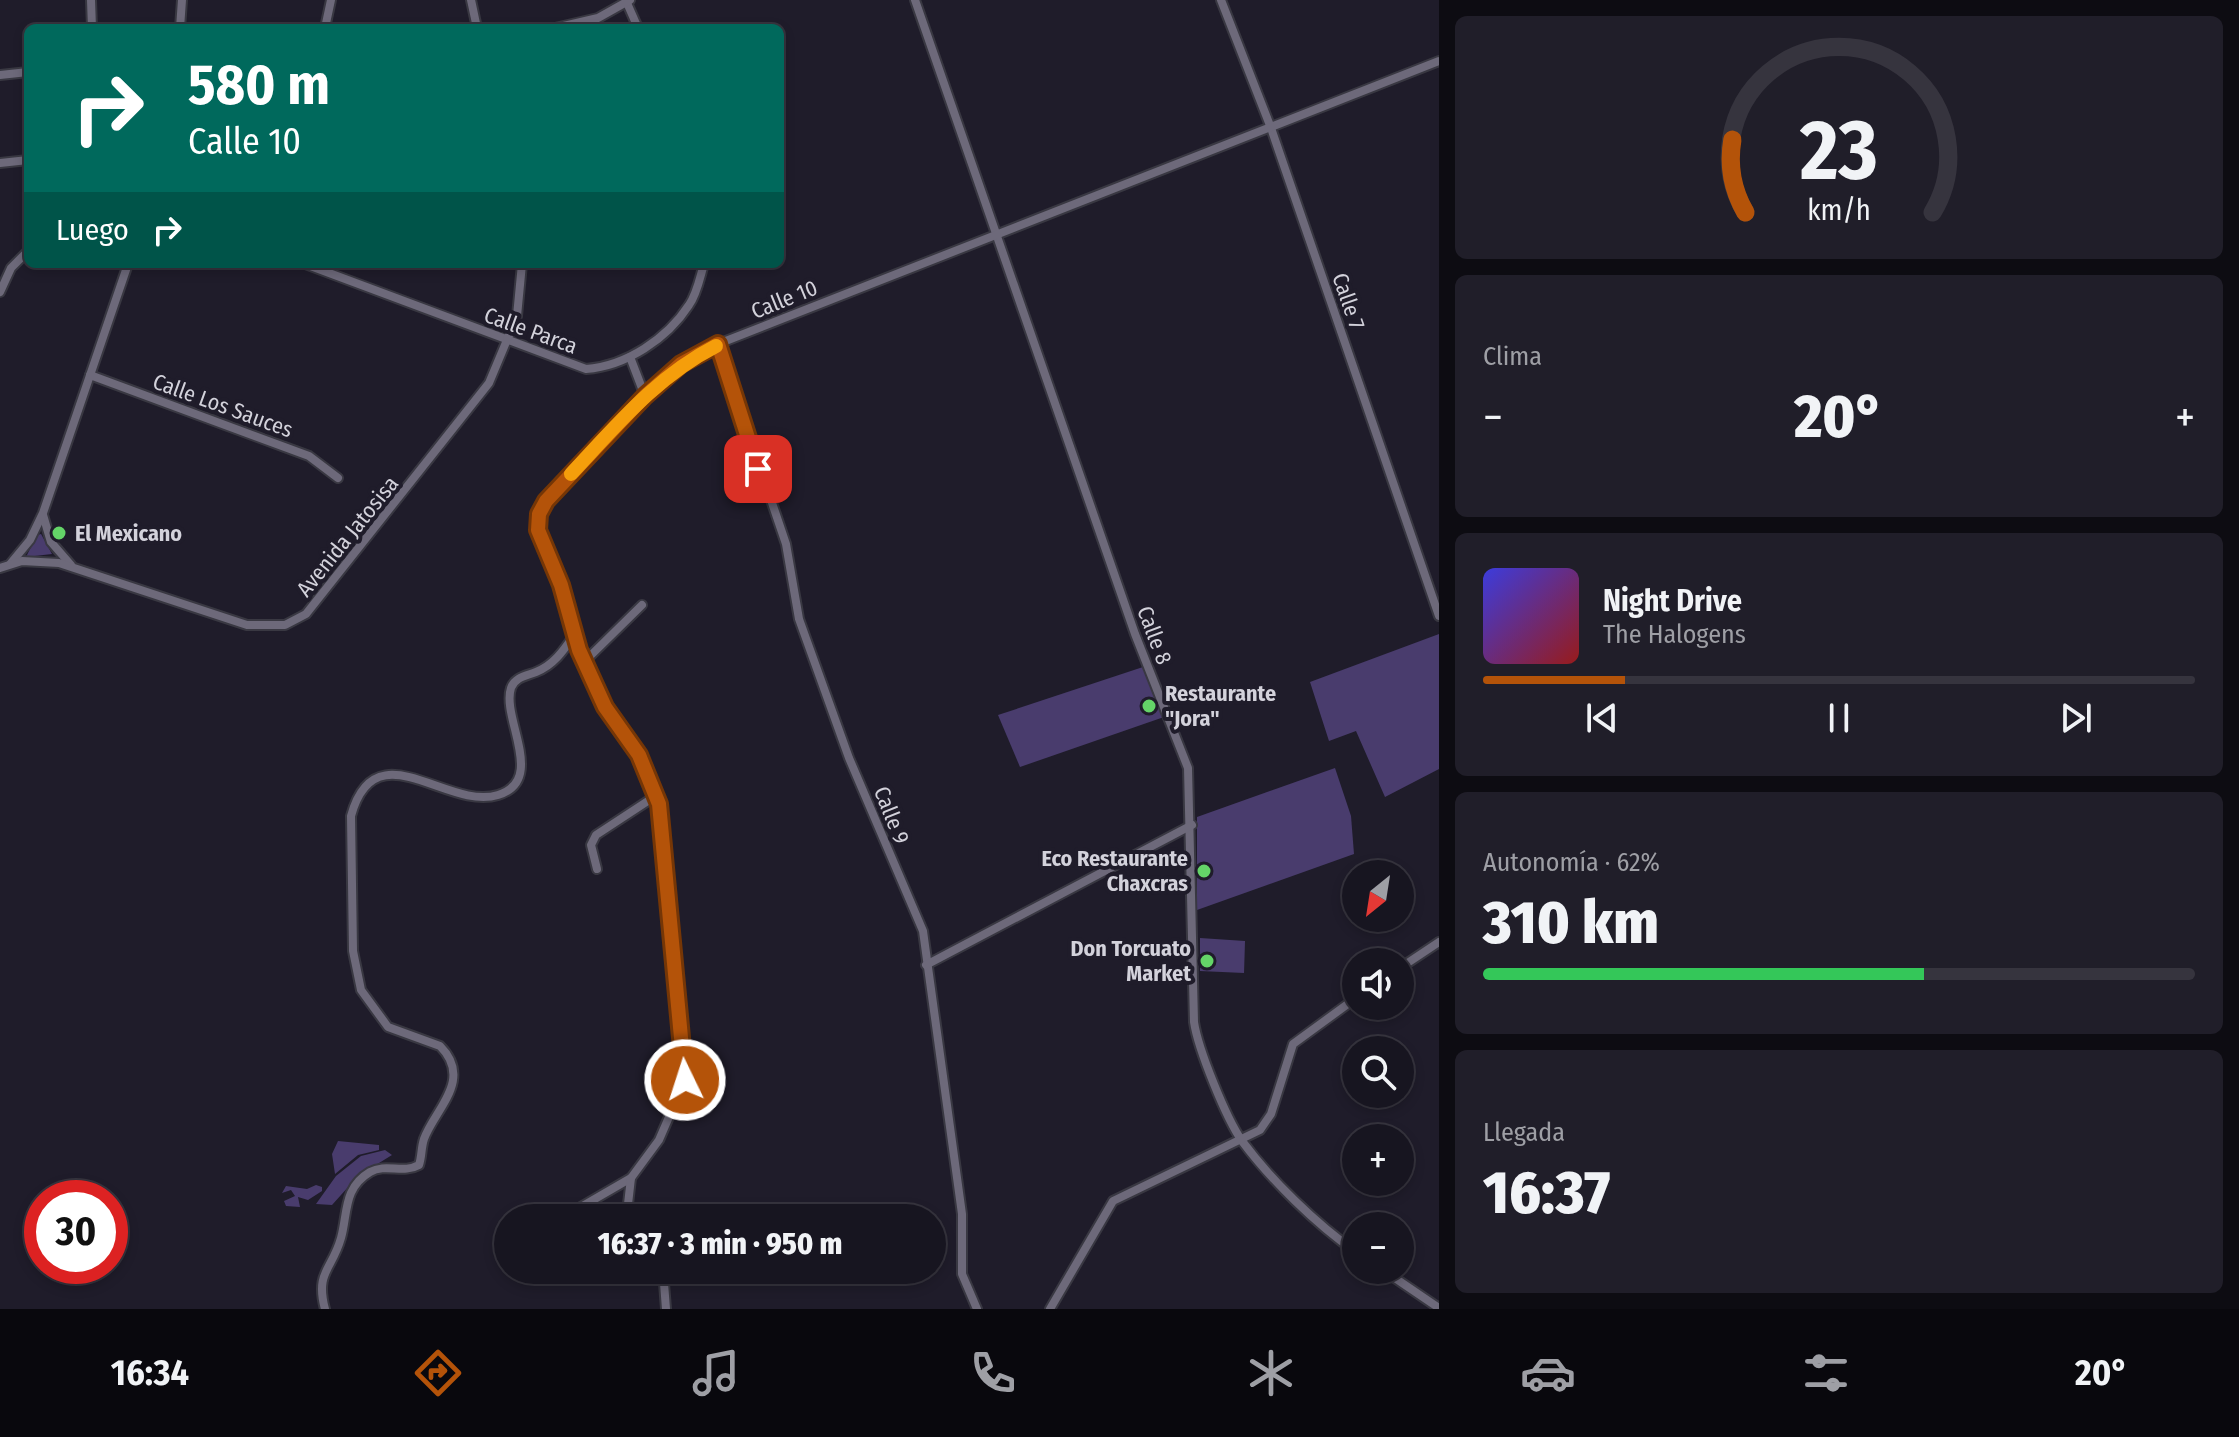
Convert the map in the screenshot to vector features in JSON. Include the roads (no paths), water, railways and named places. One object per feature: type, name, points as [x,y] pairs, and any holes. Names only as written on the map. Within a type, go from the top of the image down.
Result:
[{"type":"street","points":[[91,0],[92,24]]},
{"type":"street","points":[[180,24],[182,0]]},
{"type":"street","points":[[326,24],[331,0]]},
{"type":"street","points":[[471,0],[476,24]]},
{"type":"street","name":"Calle 8","points":[[915,0],[1135,634],[1186,758],[1192,825],[1196,1035],[1241,1139],[1315,1220],[1342,1241]]},
{"type":"street","name":"Calle 7","points":[[1221,0],[1271,128],[1439,616]]},
{"type":"street","points":[[572,24],[598,18],[629,2],[637,24]]},
{"type":"street","name":"Calle 10","points":[[631,1178],[659,1140],[685,1080],[673,933],[657,795],[639,755],[605,707],[584,662],[561,585],[538,530],[539,514],[546,501],[645,396],[681,364],[718,344],[1439,61]]},
{"type":"street","points":[[0,75],[24,72]]},
{"type":"street","points":[[0,163],[24,160]]},
{"type":"street","points":[[0,292],[11,268],[24,255]]},
{"type":"street","points":[[10,564],[30,540],[43,513],[127,268]]},
{"type":"street","name":"Calle Parca","points":[[323,268],[586,369],[603,367],[630,357],[665,334],[691,304],[703,268]]},
{"type":"street","name":"Avenida Jatosisa","points":[[0,568],[34,560],[71,566],[247,625],[285,625],[316,605],[489,383],[517,316],[522,268]]},
{"type":"street","name":"Calle 9","points":[[718,344],[786,544],[799,619],[849,758],[923,931],[962,1214],[962,1274],[977,1309]]},
{"type":"street","points":[[630,357],[645,396]]},
{"type":"street","name":"Calle Los Sauces","points":[[90,375],[309,456],[338,478]]},
{"type":"street","points":[[43,513],[51,542],[71,566]]},
{"type":"street","points":[[584,662],[642,605]]},
{"type":"street","points":[[325,1309],[321,1282],[340,1242],[349,1196],[372,1171],[388,1167],[412,1169],[419,1165],[424,1140],[448,1100],[451,1085],[445,1051],[388,1027],[361,990],[353,951],[351,816],[354,804],[371,781],[389,775],[408,776],[486,797],[507,791],[519,774],[522,755],[511,706],[511,688],[521,677],[553,662],[575,634]]},
{"type":"street","points":[[597,869],[591,845],[596,835],[657,795]]},
{"type":"street","points":[[926,965],[1192,825]]},
{"type":"street","points":[[1414,959],[1439,942]]},
{"type":"street","points":[[1050,1309],[1113,1201],[1241,1139],[1267,1123],[1288,1054],[1298,1037],[1342,1007]]},
{"type":"street","points":[[586,1204],[631,1178]]},
{"type":"street","points":[[628,1204],[631,1178]]},
{"type":"street","points":[[664,1284],[666,1309]]},
{"type":"street","points":[[1404,1284],[1439,1308]]},
{"type":"place","name":"El Mexicano","points":[[59,533]]},
{"type":"place","name":"Restaurante \"Jora\"","points":[[1149,706]]},
{"type":"place","name":"Eco Restaurante Chaxcras","points":[[1204,871]]},
{"type":"place","name":"Don Torcuato Market","points":[[1207,961]]}]
